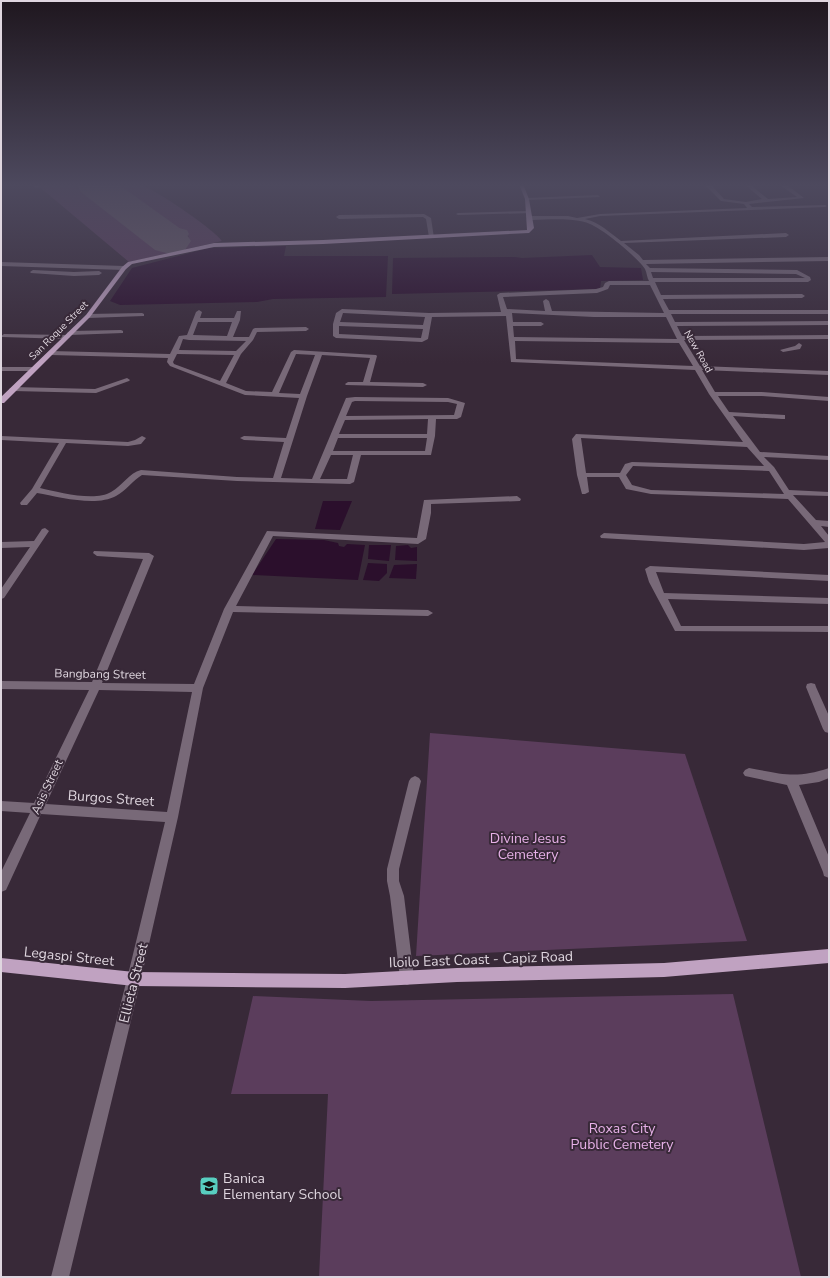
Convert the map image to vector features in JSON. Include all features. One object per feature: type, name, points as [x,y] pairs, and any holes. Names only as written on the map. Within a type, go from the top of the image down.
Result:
[{"type":"main road","points":[[122,270],[130,263],[137,261],[214,244],[225,244]]},
{"type":"main road","name":"San Roque Street","points":[[1,401],[51,354],[88,316],[114,284],[122,270]]},
{"type":"main road","name":"Iloilo East Coast - Capiz Road","points":[[134,979],[345,981],[664,970],[829,956]]},
{"type":"main road","name":"Legaspi Street","points":[[1,965],[134,979]]},
{"type":"street","name":"New Road","points":[[623,244],[642,262],[648,270],[651,281],[667,314],[713,394],[749,445],[771,469],[788,495],[829,540]]},
{"type":"street","points":[[642,262],[829,259]]},
{"type":"street","points":[[1,264],[122,270]]},
{"type":"street","points":[[1,270],[74,274],[122,270]]},
{"type":"street","points":[[504,313],[500,295],[598,291],[606,288],[607,284],[609,283],[651,281],[808,280],[797,272],[648,270]]},
{"type":"street","points":[[721,271],[726,280]]},
{"type":"street","points":[[659,297],[802,296]]},
{"type":"street","points":[[546,301],[549,313]]},
{"type":"street","points":[[429,315],[426,328],[426,339],[422,340],[336,336],[336,324],[339,313],[342,311],[429,315],[504,313],[594,315],[829,312]]},
{"type":"street","points":[[189,338],[198,312]]},
{"type":"street","points":[[229,339],[240,312]]},
{"type":"street","points":[[748,312],[756,323]]},
{"type":"street","points":[[504,313],[509,314],[511,324],[513,361],[829,373]]},
{"type":"street","points":[[88,316],[142,315]]},
{"type":"street","points":[[196,320],[237,320]]},
{"type":"street","points":[[673,324],[829,323]]},
{"type":"street","points":[[336,324],[426,328]]},
{"type":"street","points":[[511,324],[541,324]]},
{"type":"street","points":[[222,384],[238,353],[251,339],[255,330],[306,329]]},
{"type":"street","points":[[4,336],[69,335],[121,332]]},
{"type":"street","points":[[251,339],[181,337],[170,362],[172,365],[245,393],[303,396]]},
{"type":"street","points":[[511,339],[681,340],[829,337]]},
{"type":"street","points":[[783,350],[802,346],[790,338]]},
{"type":"street","points":[[274,395],[294,352],[374,356],[366,384]]},
{"type":"street","points":[[51,354],[238,353]]},
{"type":"street","points":[[276,480],[303,396],[319,354]]},
{"type":"street","points":[[1,369],[34,369]]},
{"type":"street","points":[[13,389],[96,391],[127,380]]},
{"type":"street","points":[[348,384],[423,385]]},
{"type":"street","points":[[713,394],[762,394],[829,399]]},
{"type":"street","points":[[315,481],[336,436],[346,405],[349,400],[448,400],[461,404],[457,417],[342,418]]},
{"type":"street","points":[[728,414],[782,417]]},
{"type":"street","points":[[328,453],[428,453],[432,418]]},
{"type":"street","points":[[336,436],[431,436]]},
{"type":"street","points":[[585,492],[576,439],[580,436],[749,445]]},
{"type":"street","points":[[1,438],[128,444],[138,442],[142,438]]},
{"type":"street","points":[[244,438],[289,440]]},
{"type":"street","points":[[24,503],[35,490],[64,441]]},
{"type":"street","points":[[35,490],[83,498],[104,498],[112,495],[134,476],[141,472],[208,477],[350,482],[354,471],[357,454]]},
{"type":"street","points":[[757,454],[829,458]]},
{"type":"street","points":[[622,475],[628,466],[632,464],[771,469]]},
{"type":"street","points":[[581,475],[622,475]]},
{"type":"street","points":[[622,475],[630,487],[651,492],[788,495],[829,494]]},
{"type":"street","name":"Ellieta Street","points":[[60,1277],[134,979],[172,818],[198,688],[229,608],[270,533],[418,541],[422,539],[427,512],[427,502],[517,499]]},
{"type":"street","points":[[814,523],[829,524]]},
{"type":"street","points":[[2,591],[45,532]]},
{"type":"street","points":[[604,536],[804,547],[829,545]]},
{"type":"street","points":[[1,544],[35,544]]},
{"type":"street","name":"Asis Street","points":[[1,886],[95,688],[150,556],[97,553]]},
{"type":"street","points":[[829,578],[650,569],[654,582],[678,628],[829,629]]},
{"type":"street","points":[[662,596],[829,601]]},
{"type":"street","points":[[229,608],[428,613]]},
{"type":"street","name":"Bangbang Street","points":[[1,685],[95,688],[198,688]]},
{"type":"street","points":[[811,687],[829,729]]},
{"type":"street","points":[[749,773],[792,782],[820,778],[829,773]]},
{"type":"street","points":[[407,978],[397,896],[393,881],[393,869],[415,781]]},
{"type":"street","points":[[792,782],[829,872]]},
{"type":"street","name":"Burgos Street","points":[[1,806],[172,818]]},
{"type":"green space","points":[[107,244],[148,244],[151,246],[161,244],[210,244],[129,262]]},
{"type":"green space","name":"Divine Jesus Cemetery","points":[[430,733],[685,754],[747,941],[416,956]]},
{"type":"green space","name":"Roxas City Public Cemetery","points":[[733,994],[801,1277],[319,1277],[328,1094],[231,1094],[253,996],[371,1001]]},
{"type":"shaded area","points":[[286,246],[284,256],[388,256],[386,297],[273,299],[257,302],[120,305],[110,301],[132,268],[209,248]]},
{"type":"shaded area","points":[[592,255],[600,267],[641,268],[643,280],[601,281],[600,289],[392,294],[393,258],[522,258]]},
{"type":"shaded area","points":[[323,501],[352,501],[340,530],[315,529]]},
{"type":"shaded area","points":[[276,539],[324,540],[338,543],[339,546],[344,547],[347,544],[365,545],[358,580],[252,575]]},
{"type":"shaded area","points":[[369,545],[391,545],[389,561],[368,559]]},
{"type":"shaded area","points":[[408,545],[411,548],[417,547],[417,561],[395,560],[396,546]]},
{"type":"shaded area","points":[[368,563],[387,564],[387,573],[379,581],[363,580]]},
{"type":"shaded area","points":[[417,564],[416,579],[389,578],[394,565]]},
{"type":"place","name":"Banica Elementary School","points":[[209,1186]]}]
